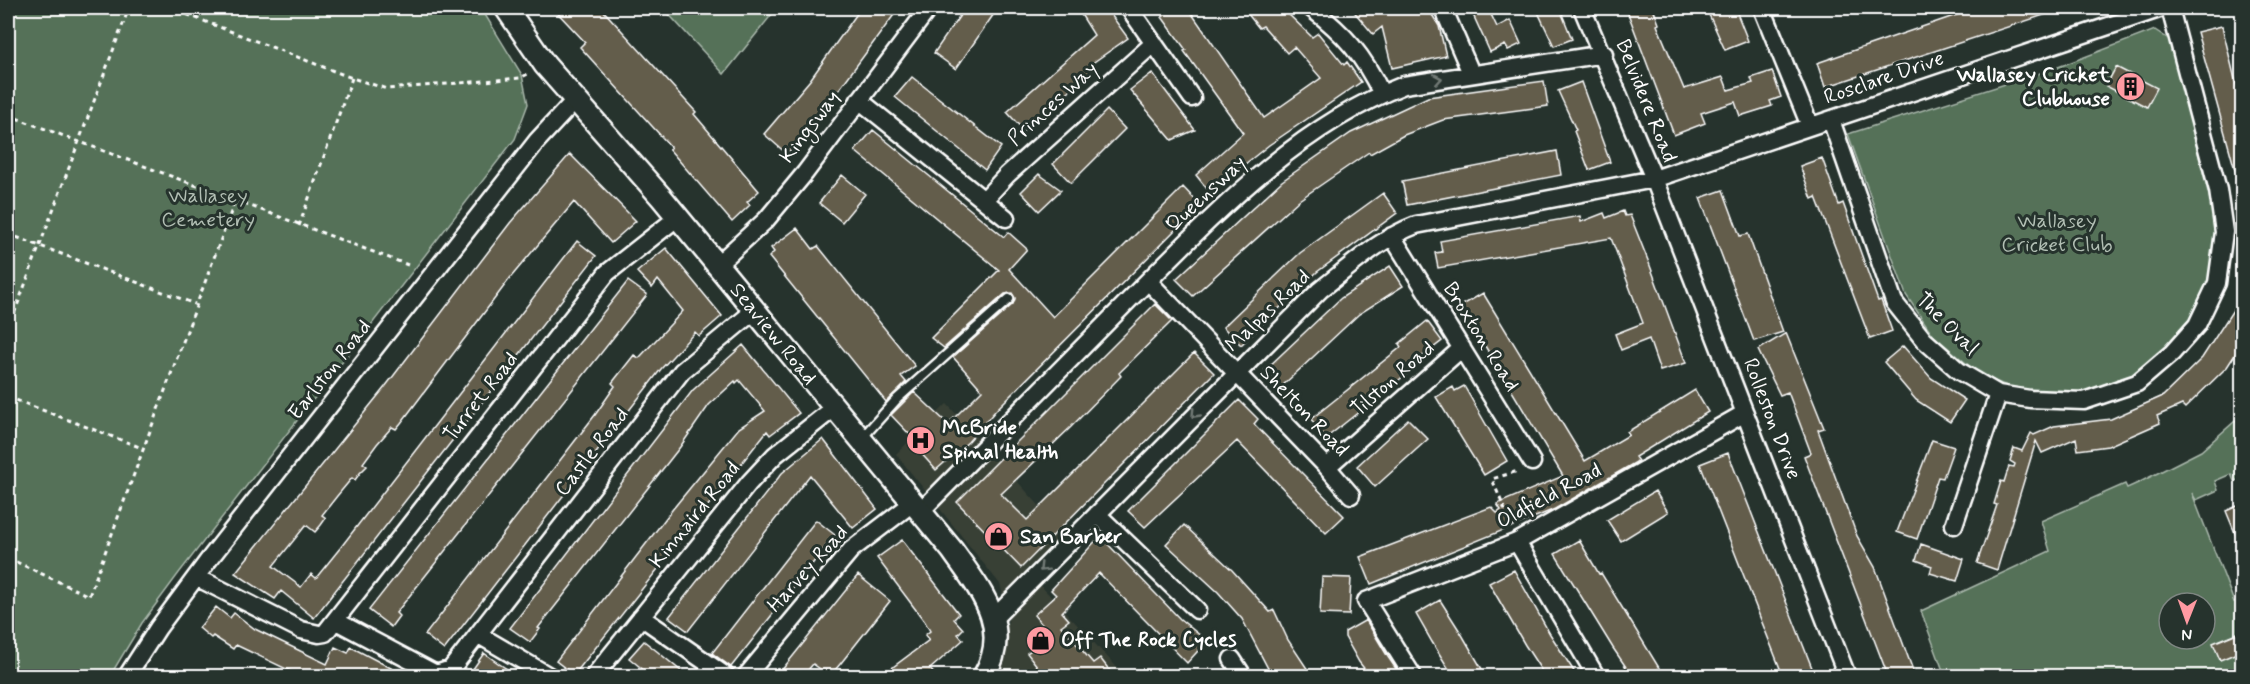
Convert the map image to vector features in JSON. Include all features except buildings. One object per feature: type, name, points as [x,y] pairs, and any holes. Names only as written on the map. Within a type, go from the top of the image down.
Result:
[{"type":"street","name":"Seaview Road","points":[[506,8],[545,64],[678,217],[917,507],[981,591],[994,618],[995,644],[990,666],[984,676]]},
{"type":"street","name":"Kingsway","points":[[717,265],[766,220],[929,8]]},
{"type":"street","points":[[1129,8],[1192,98]]},
{"type":"street","points":[[1311,8],[1342,32],[1366,61],[1382,94]]},
{"type":"street","points":[[1443,8],[1471,73]]},
{"type":"street","name":"Belvidere Road","points":[[1582,8],[1604,54],[1654,178]]},
{"type":"street","points":[[1762,8],[1810,126]]},
{"type":"street","name":"Rosclare Drive","points":[[1654,178],[2162,8]]},
{"type":"street","name":"The Oval","points":[[1831,120],[1894,302],[1924,340],[1959,371],[1998,394],[2030,399],[2085,401],[2137,383],[2172,353],[2197,325],[2217,283],[2224,232],[2218,190],[2170,8]]},
{"type":"street","name":"Princes Way","points":[[984,200],[1007,175],[1154,43]]},
{"type":"street","name":"Queensway","points":[[917,507],[1148,281],[1204,223],[1257,176],[1339,118],[1382,94],[1404,85],[1604,54]]},
{"type":"street","name":"Earlston Road","points":[[127,676],[158,628],[196,577],[537,141],[576,99]]},
{"type":"street","points":[[859,100],[1006,218]]},
{"type":"street","name":"Malpas Road","points":[[994,618],[1320,290],[1371,249],[1416,225],[1654,178]]},
{"type":"street","name":"Rolleston Drive","points":[[1654,178],[1847,676]]},
{"type":"street","name":"Turret Road","points":[[336,621],[607,273],[678,217]]},
{"type":"street","name":"Broxton Road","points":[[1392,236],[1533,462]]},
{"type":"street","name":"Shelton Road","points":[[1148,281],[1327,467],[1351,495]]},
{"type":"street","name":"Castle Road","points":[[443,675],[451,669],[479,635],[682,371],[754,310]]},
{"type":"street","name":"Tilston Road","points":[[1327,467],[1462,348]]},
{"type":"street","points":[[1954,525],[1998,394]]},
{"type":"street","name":"Kinnaird Road","points":[[599,671],[640,617],[775,455],[834,408]]},
{"type":"street","name":"Oldfield Road","points":[[1413,676],[1366,601],[1518,542],[1745,413]]},
{"type":"street","name":"Harvey Road","points":[[746,676],[851,550],[917,507]]},
{"type":"street","points":[[1097,514],[1197,610]]},
{"type":"street","points":[[1518,542],[1596,676]]},
{"type":"street","points":[[196,577],[301,630],[325,633],[336,621],[424,669],[443,675]]},
{"type":"street","points":[[640,617],[726,676]]},
{"type":"street","points":[[479,635],[549,676]]},
{"type":"street","points":[[1232,659],[1243,676]]},
{"type":"lane","points":[[861,439],[897,399],[1009,299]]},
{"type":"path","points":[[8,330],[129,8]]},
{"type":"path","points":[[170,8],[352,78],[387,89],[520,78],[545,64]]},
{"type":"path","points":[[299,226],[352,78]]},
{"type":"path","points":[[8,115],[408,265]]},
{"type":"path","points":[[8,558],[89,596],[195,304],[235,201]]},
{"type":"path","points":[[8,234],[195,304]]},
{"type":"path","points":[[8,397],[142,448]]},
{"type":"path","points":[[1518,542],[1491,479],[1519,471],[1533,462]]},
{"type":"shaded area","points":[[947,404],[1065,534],[1026,570],[1125,676],[994,676],[998,673],[1009,617],[1000,584],[896,454]]},
{"type":"green space","name":"Wallasey Cemetery","points":[[8,8],[481,8],[522,75],[528,104],[515,139],[179,573],[142,623],[110,676],[8,676]]},
{"type":"green space","points":[[663,8],[777,8],[724,74]]},
{"type":"green space","name":"Wallasey Cricket Club","points":[[2155,30],[2170,40],[2217,228],[2212,275],[2196,313],[2170,347],[2133,377],[2087,392],[2047,393],[2009,387],[1980,375],[1933,335],[1906,295],[1848,134],[2053,69]]},
{"type":"green space","points":[[2242,415],[2242,479],[2234,481],[2231,474],[2215,481],[2218,490],[2196,500],[2192,493],[2234,602],[2242,600],[2242,676],[1945,676],[1921,611],[2050,551],[2041,521],[2125,484],[2127,488],[2201,451]]},
{"type":"place","name":"Wallasey Cricket Clubhouse","points":[[2131,87]]},
{"type":"place","name":"McBride Spinal Health","points":[[921,440]]},
{"type":"place","name":"San Barber","points":[[999,537]]},
{"type":"place","name":"Off The Rock Cycles","points":[[1040,640]]}]
